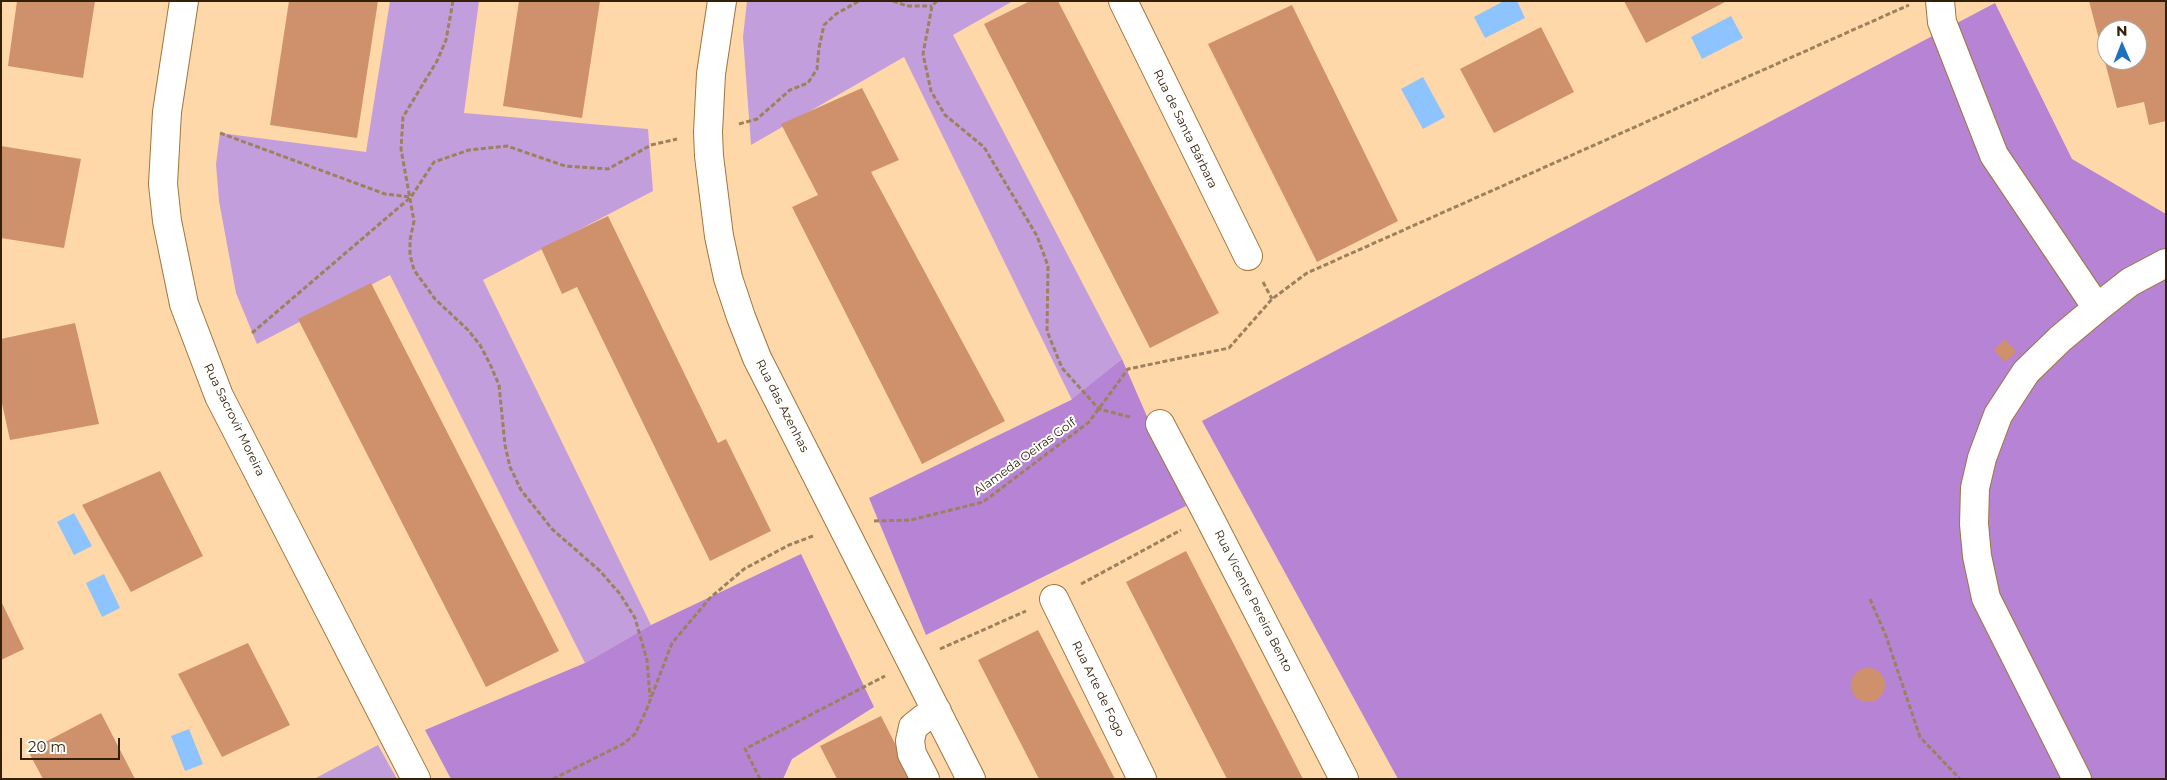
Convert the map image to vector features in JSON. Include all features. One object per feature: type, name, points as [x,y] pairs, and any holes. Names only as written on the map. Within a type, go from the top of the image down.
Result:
[{"type":"street","name":"Rua Sacrovir Moreira","points":[[184,1],[167,112],[163,184],[166,222],[184,304],[219,396],[416,779]]},
{"type":"street","name":"Rua das Azenhas","points":[[722,1],[711,74],[708,132],[713,197],[719,236],[728,278],[740,317],[757,358],[971,779]]},
{"type":"street","name":"Rua de Santa Bárbara","points":[[1123,1],[1248,256]]},
{"type":"street","points":[[1940,1],[1942,22],[1994,155],[2097,308]]},
{"type":"street","points":[[2077,779],[1986,598],[1977,556],[1974,524],[1974,488],[1982,458],[1998,415],[2026,372],[2060,339],[2130,282],[2166,263]]},
{"type":"street","name":"Rua Vicente Pereira Bento","points":[[1160,424],[1344,779]]},
{"type":"street","name":"Rua Arte de Fogo","points":[[1054,599],[1142,779]]},
{"type":"street","points":[[925,779],[912,754],[910,741],[913,727],[937,711]]},
{"type":"path","points":[[453,1],[446,40],[436,61],[403,117],[400,149],[411,197],[414,221],[410,240],[410,254],[414,270],[435,299],[468,330],[480,345],[490,364],[498,384],[505,445],[510,467],[521,490],[552,528],[600,571],[620,594],[635,618],[647,660],[650,700]]},
{"type":"path","points":[[252,333],[411,197],[434,162],[469,150],[507,146],[565,166],[608,169],[652,145],[757,119],[790,90],[808,83],[817,69],[824,26],[836,14],[858,1]]},
{"type":"path","points":[[893,1],[907,6],[932,6]]},
{"type":"path","points":[[936,1],[932,6],[923,54],[931,90],[945,115],[984,147],[1037,236],[1048,266],[1047,331],[1062,368],[1099,409],[1160,424]]},
{"type":"path","name":"Alameda Oeiras Golf","points":[[553,779],[623,744],[635,734],[672,643],[710,598],[744,569],[790,545],[842,523],[911,520],[983,502],[1089,422],[1128,369],[1229,348],[1272,299],[1307,274],[1910,5]]},
{"type":"path","points":[[220,133],[385,194],[411,197]]},
{"type":"path","points":[[1870,599],[1886,636],[1920,737],[1960,779]]},
{"type":"path","points":[[760,779],[745,749],[912,662]]},
{"type":"shaded area","points":[[390,1],[479,1],[464,113],[648,129],[653,191],[483,280],[651,625],[585,663],[390,275],[257,344],[236,293],[219,201],[216,164],[220,133],[366,152]]},
{"type":"shaded area","points":[[747,1],[1013,1],[953,35],[1122,359],[1072,400],[904,57],[751,145],[743,37]]},
{"type":"shaded area","points":[[1995,3],[2072,159],[2166,214],[2166,779],[1398,779],[1202,421]]},
{"type":"shaded area","points":[[1122,359],[1186,506],[926,635],[869,498],[1071,400]]},
{"type":"shaded area","points":[[801,554],[874,707],[792,759],[783,779],[451,779],[425,730],[585,663],[651,625]]},
{"type":"shaded area","points":[[378,745],[397,779],[314,779]]},
{"type":"water","points":[[1504,1],[1517,1],[1525,18],[1485,38],[1474,17]]},
{"type":"water","points":[[1731,16],[1743,38],[1702,59],[1691,37]]},
{"type":"water","points":[[1423,77],[1445,117],[1423,129],[1401,89]]},
{"type":"water","points":[[74,513],[92,546],[74,555],[57,522]]},
{"type":"water","points":[[104,574],[120,608],[102,617],[86,583]]},
{"type":"water","points":[[189,729],[203,764],[185,771],[171,736]]},
{"type":"building","points":[[17,1],[95,1],[83,78],[8,66]]},
{"type":"building","points":[[289,1],[378,1],[357,138],[270,125]]},
{"type":"building","points":[[519,1],[600,1],[582,118],[503,106]]},
{"type":"building","points":[[1030,1],[1058,1],[1219,313],[1150,348],[984,24]]},
{"type":"building","points":[[1624,1],[1727,1],[1646,43]]},
{"type":"building","points":[[2089,1],[2166,1],[2166,121],[2149,125],[2144,102],[2117,108],[2107,70],[2147,70],[2147,20],[2097,20],[2097,32]]},
{"type":"building","points":[[1292,5],[1398,221],[1317,262],[1208,44]]},
{"type":"building","points":[[1541,27],[1574,92],[1494,133],[1460,69]]},
{"type":"building","points":[[862,88],[899,160],[871,172],[1005,421],[922,464],[792,207],[818,195],[781,124]]},
{"type":"building","points":[[1,146],[81,159],[64,248],[1,238]]},
{"type":"building","points":[[608,216],[718,443],[726,439],[771,531],[710,561],[577,287],[562,294],[541,248]]},
{"type":"building","points":[[371,283],[559,651],[486,687],[298,319]]},
{"type":"building","points":[[75,323],[99,424],[10,440],[1,399],[1,339]]},
{"type":"building","points":[[2005,339],[2016,352],[2005,362],[1994,350]]},
{"type":"building","points":[[160,471],[203,556],[131,592],[82,505]]},
{"type":"building","points":[[1186,551],[1303,779],[1227,779],[1126,582]]},
{"type":"building","points":[[1,601],[24,649],[1,660]]},
{"type":"building","points":[[1038,630],[1115,779],[1039,779],[978,660]]},
{"type":"building","points":[[248,643],[290,725],[222,757],[178,674]]},
{"type":"building","points":[[1868,668],[1875,669],[1880,673],[1884,678],[1884,692],[1880,697],[1875,701],[1868,702],[1861,701],[1856,697],[1852,692],[1851,685],[1852,678],[1856,673],[1861,669]]},
{"type":"building","points":[[101,713],[135,779],[43,779],[28,751]]},
{"type":"building","points":[[881,716],[913,779],[837,779],[820,746]]}]
